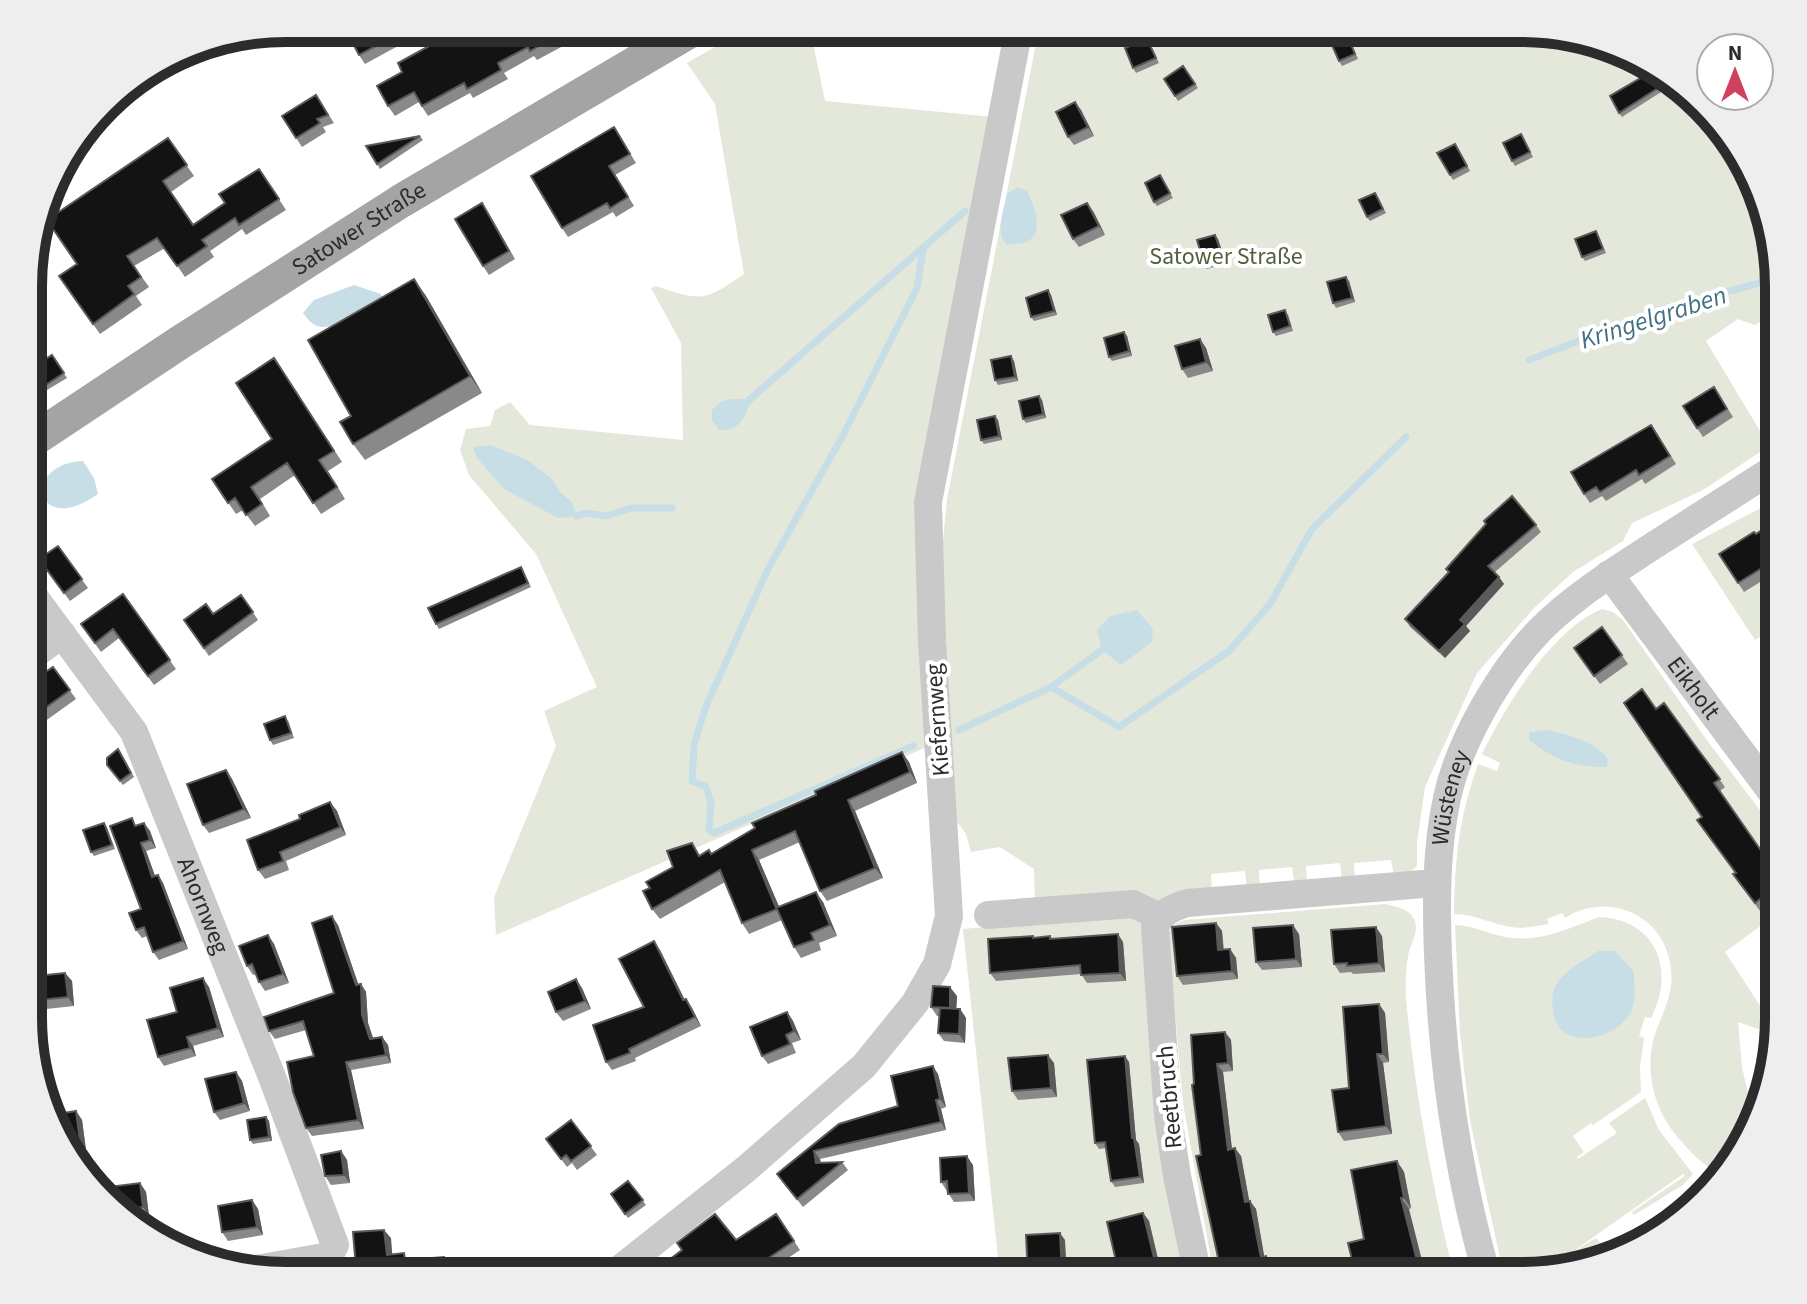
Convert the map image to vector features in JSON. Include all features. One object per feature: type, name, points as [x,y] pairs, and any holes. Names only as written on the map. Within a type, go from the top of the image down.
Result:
[{"type":"main road","name":"Satower Straße","points":[[42,434],[401,201],[671,42]]},
{"type":"street","name":"Kiefernweg","points":[[630,1261],[746,1169],[864,1066],[915,1003],[937,964],[949,916],[932,641],[928,502],[1016,43]]},
{"type":"street","name":"Wüsteney","points":[[1483,1262],[1470,1216],[1452,1116],[1439,996],[1436,883],[1447,797],[1458,765],[1488,699],[1509,665],[1540,630],[1609,574],[1764,475]]},
{"type":"street","name":"Eikholt","points":[[1609,574],[1764,782]]},
{"type":"street","name":"Ahornweg","points":[[42,608],[134,732],[272,1077],[335,1245],[329,1256],[301,1261]]},
{"type":"street","points":[[42,649],[62,634]]},
{"type":"street","points":[[988,915],[1133,904],[1160,917],[1173,907],[1187,903],[1436,883]]},
{"type":"street","name":"Reetbruch","points":[[1160,917],[1155,927],[1168,1116],[1195,1262]]},
{"type":"green space","points":[[723,42],[813,42],[825,101],[994,117],[947,337],[934,744],[496,935],[494,897],[556,746],[544,711],[597,687],[536,554],[469,475],[460,450],[466,429],[490,426],[495,410],[510,402],[530,425],[683,440],[681,343],[651,288],[656,286],[684,295],[703,296],[720,290],[744,274],[715,104],[687,63]]},
{"type":"green space","points":[[1036,43],[1537,43],[1569,47],[1614,61],[1670,92],[1715,137],[1740,178],[1760,238],[1764,270],[1764,320],[1755,325],[1738,319],[1706,341],[1764,438],[1764,449],[1703,490],[1632,523],[1623,541],[1573,572],[1535,607],[1477,673],[1425,787],[1417,842],[1417,866],[1409,873],[1394,877],[1391,860],[1354,863],[1355,880],[1342,881],[1340,863],[1306,866],[1307,883],[1295,886],[1292,867],[1259,870],[1260,888],[1247,889],[1245,871],[1211,874],[1212,891],[1165,902],[1035,905],[1034,869],[1000,847],[971,852],[966,834],[950,813],[941,563],[947,499]]},
{"type":"green space","points":[[1764,506],[1764,635],[1755,640],[1692,544]]},
{"type":"green space","points":[[1602,609],[1613,612],[1623,620],[1764,816],[1764,923],[1725,952],[1764,1012],[1764,1031],[1738,1022],[1742,1067],[1750,1101],[1740,1126],[1713,1169],[1696,1157],[1673,1131],[1654,1091],[1650,1063],[1652,1048],[1672,978],[1667,950],[1647,922],[1617,908],[1599,907],[1565,918],[1562,913],[1547,919],[1549,924],[1526,927],[1511,927],[1454,914],[1459,838],[1466,802],[1478,764],[1497,771],[1500,763],[1482,754],[1532,671],[1566,633]]},
{"type":"green space","points":[[1385,904],[1398,907],[1413,917],[1416,926],[1408,956],[1406,999],[1425,1139],[1451,1262],[1211,1262],[1183,1103],[1168,933],[1184,920]]},
{"type":"green space","points":[[1128,914],[1145,923],[1184,1262],[998,1262],[963,929]]},
{"type":"green space","points":[[1599,917],[1619,920],[1635,927],[1656,950],[1661,965],[1658,1000],[1651,1018],[1645,1017],[1639,1036],[1644,1038],[1640,1066],[1641,1092],[1573,1136],[1584,1152],[1577,1157],[1617,1133],[1609,1123],[1645,1098],[1659,1130],[1693,1174],[1683,1185],[1634,1215],[1632,1212],[1685,1176],[1683,1174],[1568,1255],[1596,1238],[1602,1245],[1600,1248],[1553,1260],[1501,1262],[1470,1121],[1460,1033],[1455,925],[1518,938],[1553,934]]},
{"type":"water","points":[[1017,187],[1027,191],[1030,196],[1035,210],[1036,232],[1027,242],[1007,245],[1001,234],[1001,221],[1007,194]]},
{"type":"water","points":[[354,285],[381,294],[382,301],[360,315],[332,326],[315,325],[303,313],[314,300]]},
{"type":"water","points":[[746,399],[750,404],[736,427],[719,430],[712,421],[712,410],[722,401]]},
{"type":"water","points":[[491,445],[529,461],[553,480],[560,492],[572,502],[577,516],[558,518],[504,489],[477,458],[473,447]]},
{"type":"water","points":[[83,461],[94,478],[98,494],[77,506],[60,508],[49,504],[43,496],[43,485],[50,474],[63,465]]},
{"type":"water","points":[[1137,610],[1153,629],[1152,642],[1121,665],[1102,650],[1097,630],[1110,616]]},
{"type":"water","points":[[1546,730],[1596,747],[1608,759],[1607,767],[1565,761],[1529,740],[1529,732]]},
{"type":"water","points":[[1598,951],[1615,951],[1634,972],[1632,1009],[1615,1029],[1590,1038],[1577,1037],[1566,1033],[1557,1024],[1553,993],[1563,976]]},
{"type":"building","points":[[352,42],[383,42],[359,55]]},
{"type":"building","points":[[436,42],[545,42],[530,51],[528,47],[498,63],[501,70],[467,89],[464,83],[422,106],[414,92],[388,106],[377,86],[402,72],[398,63]]},
{"type":"building","points":[[1149,43],[1156,58],[1133,68],[1125,48]]},
{"type":"building","points":[[1331,43],[1350,43],[1355,54],[1339,61]]},
{"type":"building","points":[[1183,66],[1195,84],[1175,96],[1164,79]]},
{"type":"building","points":[[1644,76],[1658,88],[1619,113],[1610,96]]},
{"type":"building","points":[[316,95],[328,115],[317,119],[320,123],[296,138],[282,116]]},
{"type":"building","points":[[1075,102],[1088,127],[1068,137],[1056,112]]},
{"type":"building","points":[[614,127],[630,154],[609,166],[628,197],[610,208],[607,203],[562,228],[531,176]]},
{"type":"building","points":[[1521,134],[1530,152],[1512,161],[1503,143]]},
{"type":"building","points":[[420,136],[377,164],[366,146]]},
{"type":"building","points":[[168,138],[187,165],[163,181],[193,225],[225,203],[219,194],[259,169],[279,199],[239,225],[235,218],[202,240],[207,246],[177,266],[157,238],[127,256],[141,277],[128,286],[134,294],[93,324],[59,276],[77,264],[50,224],[52,216]]},
{"type":"building","points":[[1455,144],[1467,166],[1450,175],[1437,153]]},
{"type":"building","points":[[1160,175],[1170,193],[1154,202],[1145,183]]},
{"type":"building","points":[[1375,193],[1383,209],[1367,217],[1359,200]]},
{"type":"building","points":[[482,203],[509,251],[483,266],[455,219]]},
{"type":"building","points":[[1087,203],[1099,226],[1073,239],[1061,215]]},
{"type":"building","points":[[1596,231],[1603,249],[1582,257],[1575,239]]},
{"type":"building","points":[[1215,235],[1223,259],[1204,264],[1197,240]]},
{"type":"building","points":[[1346,277],[1352,298],[1333,303],[1327,282]]},
{"type":"building","points":[[414,279],[470,376],[353,444],[340,422],[351,416],[308,340]]},
{"type":"building","points":[[1048,290],[1054,311],[1031,317],[1026,298]]},
{"type":"building","points":[[1285,310],[1290,326],[1273,332],[1268,315]]},
{"type":"building","points":[[1124,332],[1129,351],[1109,357],[1104,338]]},
{"type":"building","points":[[1200,339],[1206,362],[1182,369],[1175,346]]},
{"type":"building","points":[[52,355],[64,373],[44,386],[42,361]]},
{"type":"building","points":[[1011,356],[1015,377],[995,380],[991,360]]},
{"type":"building","points":[[274,358],[334,451],[319,460],[337,487],[313,503],[287,463],[251,487],[262,504],[246,515],[235,498],[228,503],[212,479],[272,439],[236,383]]},
{"type":"building","points":[[1714,387],[1727,409],[1697,428],[1683,406]]},
{"type":"building","points":[[1039,396],[1043,414],[1023,419],[1019,401]]},
{"type":"building","points":[[995,416],[999,436],[981,440],[977,420]]},
{"type":"building","points":[[1651,425],[1670,456],[1639,475],[1636,470],[1600,492],[1596,487],[1584,494],[1571,472]]},
{"type":"building","points":[[1512,496],[1536,525],[1488,566],[1499,577],[1460,620],[1465,624],[1439,651],[1405,619],[1449,572],[1446,569],[1486,524],[1484,521]]},
{"type":"building","points":[[1764,529],[1764,567],[1738,583],[1719,554],[1754,532],[1756,534]]},
{"type":"building","points":[[58,546],[82,579],[64,593],[42,564],[42,557]]},
{"type":"building","points":[[521,567],[528,583],[436,624],[428,608]]},
{"type":"building","points":[[123,594],[170,660],[148,676],[113,629],[95,643],[81,624]]},
{"type":"building","points":[[241,595],[253,612],[204,648],[184,620],[206,604],[213,614]]},
{"type":"building","points":[[1602,627],[1622,655],[1594,676],[1574,648]]},
{"type":"building","points":[[53,667],[70,690],[43,710],[43,674]]},
{"type":"building","points":[[1642,689],[1656,709],[1664,703],[1720,779],[1714,783],[1764,855],[1764,896],[1755,903],[1697,820],[1702,817],[1624,703]]},
{"type":"building","points":[[285,716],[291,733],[270,740],[264,724]]},
{"type":"building","points":[[118,749],[131,773],[120,781],[107,765],[107,758]]},
{"type":"building","points":[[902,752],[910,772],[848,800],[875,868],[820,891],[795,831],[752,850],[776,908],[816,892],[830,925],[811,933],[814,940],[794,947],[777,909],[742,923],[720,870],[652,909],[643,891],[650,888],[646,882],[673,867],[667,851],[692,843],[699,856],[709,850],[711,854],[755,828],[752,823]]},
{"type":"building","points":[[226,770],[244,809],[203,825],[187,784]]},
{"type":"building","points":[[330,802],[340,827],[280,852],[283,861],[258,870],[247,840],[300,819],[299,815]]},
{"type":"building","points":[[132,818],[135,826],[144,823],[150,840],[141,843],[152,877],[158,875],[183,941],[153,952],[144,927],[136,930],[129,913],[141,909],[110,826]]},
{"type":"building","points":[[104,823],[112,845],[91,852],[83,830]]},
{"type":"building","points":[[332,916],[356,985],[361,984],[362,1015],[370,1039],[382,1037],[386,1055],[346,1062],[358,1120],[306,1128],[293,1092],[287,1062],[314,1056],[303,1021],[269,1031],[264,1017],[334,993],[312,923]]},
{"type":"building","points":[[1216,923],[1218,950],[1230,949],[1232,971],[1177,976],[1172,927]]},
{"type":"building","points":[[1293,925],[1296,959],[1256,962],[1253,928]]},
{"type":"building","points":[[1376,927],[1379,963],[1334,964],[1331,930]]},
{"type":"building","points":[[1118,934],[1120,973],[1081,975],[1080,965],[990,973],[988,939]]},
{"type":"building","points":[[268,935],[283,974],[259,982],[252,964],[247,966],[239,946]]},
{"type":"building","points":[[654,941],[683,1000],[686,999],[695,1017],[629,1049],[630,1053],[606,1062],[593,1025],[644,1007],[619,959]]},
{"type":"building","points":[[65,973],[68,997],[43,1000],[43,975]]},
{"type":"building","points":[[203,978],[218,1028],[187,1037],[190,1048],[158,1057],[147,1020],[177,1012],[170,988]]},
{"type":"building","points":[[576,979],[585,1001],[556,1012],[548,992]]},
{"type":"building","points":[[933,986],[950,987],[950,1008],[931,1007]]},
{"type":"building","points":[[1379,1004],[1383,1054],[1377,1054],[1386,1126],[1338,1132],[1332,1090],[1349,1088],[1343,1007]]},
{"type":"building","points":[[940,1008],[960,1009],[959,1034],[938,1033]]},
{"type":"building","points":[[787,1012],[794,1031],[786,1035],[790,1044],[762,1056],[750,1027]]},
{"type":"building","points":[[1225,1032],[1228,1063],[1217,1064],[1228,1150],[1235,1148],[1245,1202],[1250,1201],[1261,1258],[1266,1256],[1267,1262],[1219,1262],[1196,1156],[1201,1155],[1192,1085],[1191,1035]]},
{"type":"building","points":[[1048,1055],[1051,1088],[1012,1091],[1008,1058]]},
{"type":"building","points":[[1125,1056],[1132,1138],[1140,1177],[1111,1181],[1105,1142],[1095,1143],[1087,1060]]},
{"type":"building","points":[[933,1066],[941,1122],[814,1151],[816,1163],[842,1162],[797,1199],[777,1174],[839,1124],[898,1106],[891,1076]]},
{"type":"building","points":[[236,1072],[244,1103],[214,1112],[205,1079]]},
{"type":"building","points":[[76,1111],[80,1141],[76,1142],[62,1113]]},
{"type":"building","points":[[266,1117],[269,1137],[250,1140],[247,1120]]},
{"type":"building","points":[[571,1120],[591,1146],[571,1161],[566,1155],[561,1159],[546,1139]]},
{"type":"building","points":[[341,1151],[344,1175],[325,1176],[321,1155]]},
{"type":"building","points":[[967,1156],[969,1193],[948,1194],[947,1181],[941,1182],[940,1158]]},
{"type":"building","points":[[1397,1161],[1404,1198],[1401,1198],[1417,1262],[1353,1262],[1348,1243],[1364,1239],[1351,1170]]},
{"type":"building","points":[[628,1181],[643,1200],[625,1214],[611,1194]]},
{"type":"building","points":[[140,1183],[143,1207],[133,1208],[111,1187]]},
{"type":"building","points":[[252,1200],[257,1227],[222,1232],[218,1206]]},
{"type":"building","points":[[1143,1213],[1155,1262],[1116,1261],[1107,1222]]},
{"type":"building","points":[[715,1214],[736,1240],[776,1214],[794,1241],[763,1261],[667,1261],[682,1250],[677,1243]]},
{"type":"building","points":[[384,1230],[387,1255],[404,1253],[405,1260],[444,1257],[444,1261],[355,1261],[353,1232]]},
{"type":"building","points":[[1060,1233],[1061,1262],[1027,1262],[1026,1235]]},
{"type":"waterway","points":[[748,401],[965,211]]},
{"type":"waterway","points":[[913,746],[714,833],[709,830],[711,803],[706,787],[692,781],[694,745],[706,706],[768,569],[843,435],[917,288],[923,249]]},
{"type":"waterway","name":"Kringelgraben","points":[[1529,360],[1659,310],[1764,282]]},
{"type":"waterway","name":"Kringelgraben","points":[[959,730],[1051,687],[1119,727],[1229,651],[1270,604],[1312,529],[1406,437]]},
{"type":"waterway","points":[[577,516],[587,513],[606,516],[632,508],[672,508]]},
{"type":"waterway","points":[[1051,687],[1102,650]]}]
